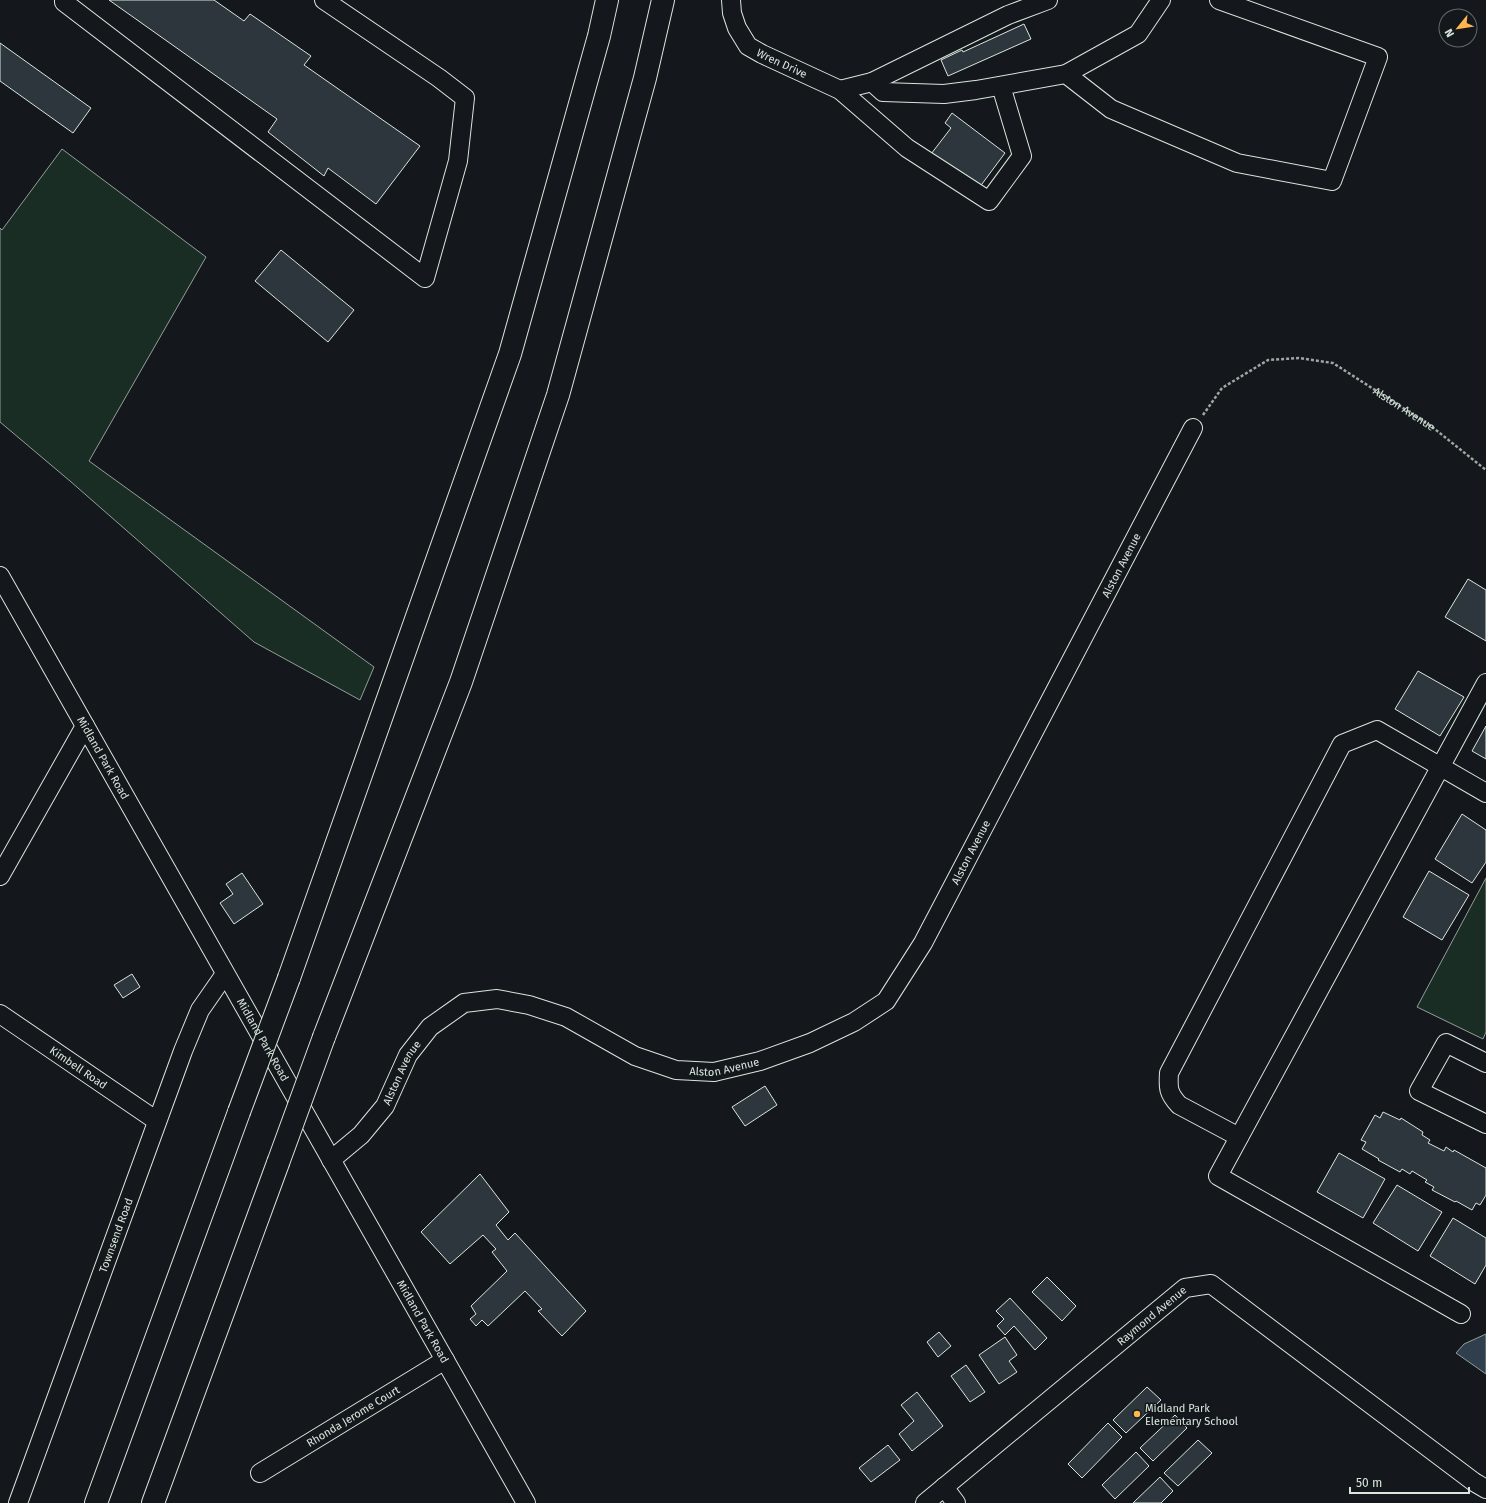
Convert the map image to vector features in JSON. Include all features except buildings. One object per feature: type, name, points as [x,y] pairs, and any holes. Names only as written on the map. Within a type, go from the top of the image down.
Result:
[{"type":"highway","points":[[96,1503],[289,978],[510,354],[599,36],[607,0]]},
{"type":"highway","points":[[153,1503],[324,1037],[461,682],[558,395],[643,85],[663,0]]},
{"type":"street","points":[[64,0],[64,2],[425,278],[458,161],[465,98],[439,78],[324,0]]},
{"type":"street","name":"Wren Drive","points":[[731,0],[732,13],[737,28],[748,46],[840,90],[907,148],[989,201],[1022,156],[1001,86]]},
{"type":"street","points":[[840,90],[872,82],[1008,15],[1048,0]]},
{"type":"street","points":[[872,82],[883,92],[936,94],[969,91],[1066,74],[1138,34],[1161,0]]},
{"type":"street","points":[[1066,74],[1111,110],[1237,163],[1332,180],[1378,57],[1219,0]]},
{"type":"street","name":"Alston Avenue","points":[[331,1160],[360,1135],[385,1106],[408,1055],[430,1027],[464,1003],[497,999],[529,1005],[566,1017],[635,1056],[676,1070],[714,1072],[760,1061],[810,1043],[854,1022],[886,1001],[923,943],[1193,428]]},
{"type":"street","name":"Midland Park Road","points":[[0,576],[526,1503]]},
{"type":"street","points":[[1461,1314],[1218,1176],[1486,683]]},
{"type":"street","points":[[0,876],[85,726]]},
{"type":"street","points":[[1239,1137],[1179,1105],[1171,1097],[1168,1087],[1169,1073],[1342,744],[1376,730],[1486,793]]},
{"type":"street","name":"Townsend Road","points":[[18,1503],[157,1121],[200,1010],[225,974]]},
{"type":"street","name":"Kimbell Road","points":[[0,1014],[157,1121]]},
{"type":"street","points":[[1486,1063],[1446,1042],[1419,1091],[1486,1124]]},
{"type":"street","name":"Raymond Avenue","points":[[925,1503],[1185,1288],[1210,1284],[1474,1482],[1486,1489]]},
{"type":"street","name":"Rhonda Jerome Court","points":[[260,1473],[445,1360]]},
{"type":"street","points":[[944,1488],[956,1503]]},
{"type":"path","name":"Alston Avenue","points":[[1193,428],[1222,388],[1268,360],[1299,358],[1333,363],[1431,426],[1486,470]]},
{"type":"green space","points":[[62,149],[206,257],[89,461],[374,667],[360,700],[254,642],[70,481],[0,422],[0,228],[2,230]]},
{"type":"green space","points":[[1486,878],[1486,1032],[1483,1039],[1417,1007]]},
{"type":"water","points":[[1486,1334],[1486,1374],[1456,1353],[1464,1344]]},
{"type":"place","name":"Midland Park Elementary School","points":[[1137,1414]]}]
